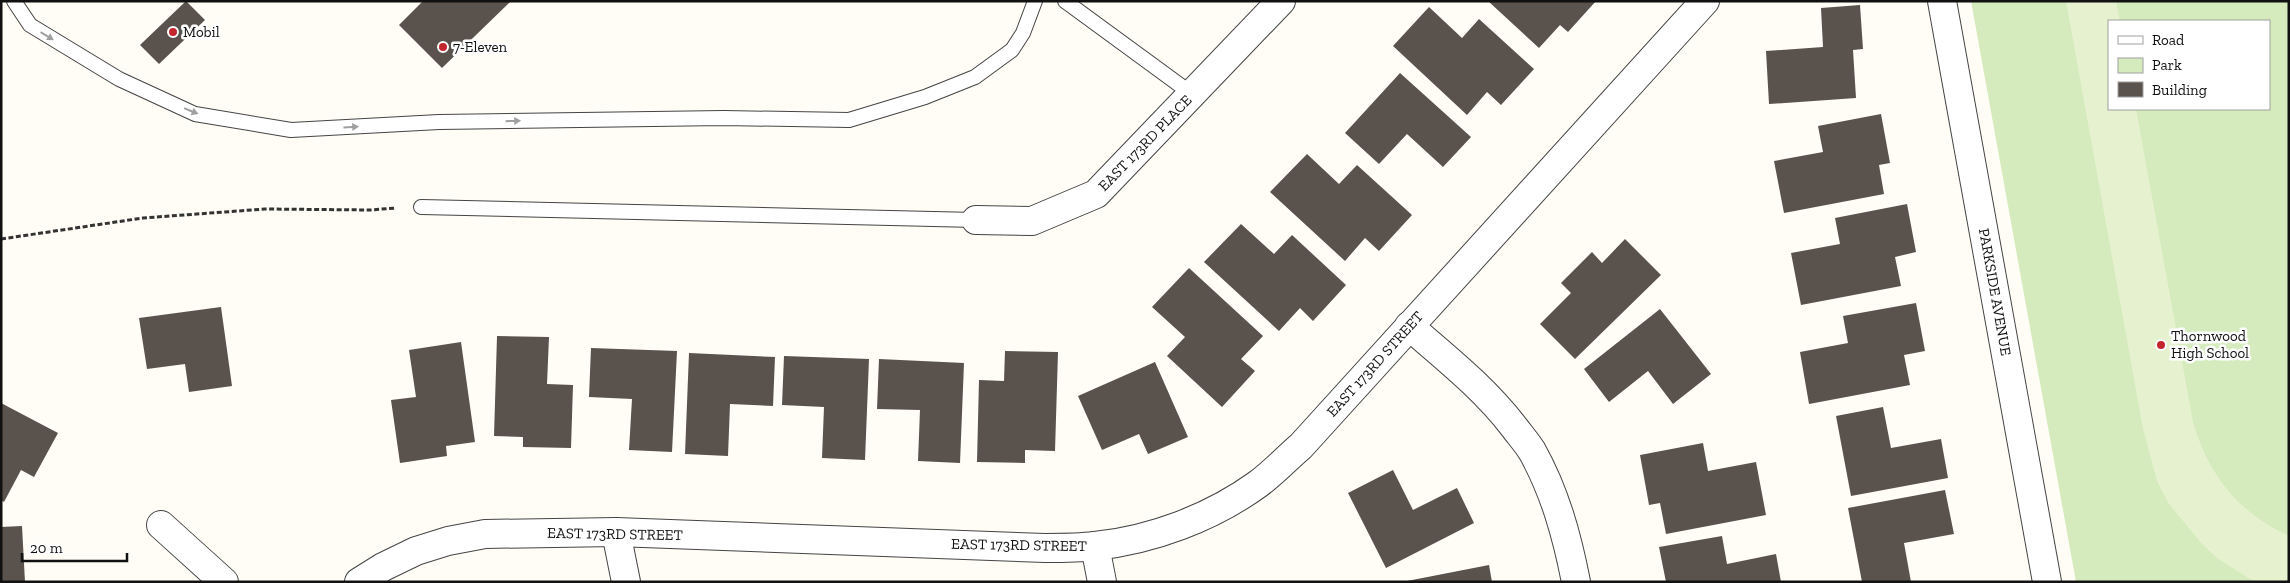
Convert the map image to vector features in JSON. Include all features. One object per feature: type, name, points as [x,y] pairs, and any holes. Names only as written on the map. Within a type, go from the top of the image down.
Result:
[{"type":"street","name":"EAST 173RD PLACE","points":[[976,220],[1032,222],[1096,194],[1281,1]]},
{"type":"street","name":"EAST 173RD STREET","points":[[359,582],[382,567],[416,551],[485,534],[616,532],[1045,548],[1095,546],[1138,538],[1184,525],[1259,484],[1301,446],[1705,1]]},
{"type":"street","name":"PARKSIDE AVENUE","points":[[1942,1],[2048,582]]},
{"type":"street","points":[[1409,326],[1459,368],[1496,404],[1532,450],[1553,495],[1564,527],[1576,582]]},
{"type":"street","points":[[161,525],[224,582]]},
{"type":"street","points":[[616,532],[626,582]]},
{"type":"street","points":[[1095,546],[1102,582]]},
{"type":"lane","points":[[14,1],[30,26],[119,79],[195,114],[291,130],[439,122],[724,118],[849,120],[925,96],[975,77],[1012,50],[1023,33],[1035,1]]},
{"type":"lane","points":[[1065,1],[1192,94]]},
{"type":"lane","points":[[421,207],[976,220]]},
{"type":"path","points":[[1,240],[143,218],[265,209],[370,210],[421,207]]},
{"type":"green space","name":"Thornwood High School","points":[[1971,1],[2289,1],[2289,582],[2076,582]]},
{"type":"green space","points":[[2066,1],[2116,1],[2120,20],[2108,20],[2108,110],[2136,110],[2193,422],[2208,459],[2228,490],[2240,504],[2255,516],[2289,536],[2289,582],[2253,581],[2217,558],[2202,544],[2169,504],[2157,481],[2143,429]]},
{"type":"building","name":"Mobil","points":[[186,1],[205,20],[159,64],[140,45]]},
{"type":"building","name":"7-Eleven","points":[[423,1],[511,1],[442,68],[399,25]]},
{"type":"building","points":[[1488,1],[1596,1],[1568,32],[1560,25],[1539,48]]},
{"type":"building","points":[[1860,5],[1863,49],[1853,50],[1856,98],[1769,104],[1766,51],[1823,47],[1821,8]]},
{"type":"building","points":[[1429,7],[1462,38],[1479,19],[1534,69],[1501,105],[1487,92],[1467,115],[1393,46]]},
{"type":"building","points":[[1400,73],[1471,137],[1443,167],[1407,134],[1379,164],[1345,133]]},
{"type":"building","points":[[1881,114],[1890,163],[1879,165],[1884,194],[1784,213],[1774,161],[1823,152],[1818,126]]},
{"type":"building","points":[[1307,154],[1339,184],[1357,165],[1412,215],[1379,251],[1365,238],[1345,261],[1270,192]]},
{"type":"building","points":[[1907,204],[1916,252],[1895,257],[1901,286],[1801,305],[1791,253],[1840,244],[1835,218]]},
{"type":"building","points":[[1241,224],[1274,254],[1292,235],[1346,285],[1313,321],[1300,308],[1279,331],[1204,262]]},
{"type":"building","points":[[1625,239],[1661,275],[1575,359],[1540,324],[1571,293],[1561,283],[1592,252],[1602,263]]},
{"type":"building","points":[[1189,268],[1263,336],[1241,359],[1255,371],[1222,407],[1167,356],[1185,337],[1152,307]]},
{"type":"building","points":[[1916,303],[1925,351],[1904,355],[1910,385],[1809,404],[1800,352],[1848,343],[1843,316]]},
{"type":"building","points":[[221,307],[232,386],[189,392],[185,364],[147,369],[139,318]]},
{"type":"building","points":[[1660,309],[1711,374],[1673,404],[1648,371],[1609,402],[1584,369]]},
{"type":"building","points":[[497,336],[549,337],[547,384],[573,385],[571,448],[523,447],[523,437],[494,436]]},
{"type":"building","points":[[461,342],[475,442],[446,446],[447,456],[400,463],[391,400],[416,397],[409,350]]},
{"type":"building","points":[[591,348],[677,351],[672,452],[629,450],[632,399],[589,397]]},
{"type":"building","points":[[1005,351],[1058,352],[1055,451],[1025,450],[1025,463],[977,462],[979,380],[1004,381]]},
{"type":"building","points":[[689,353],[775,357],[773,406],[730,404],[728,456],[685,454]]},
{"type":"building","points":[[784,356],[869,359],[865,460],[822,458],[824,407],[782,405]]},
{"type":"building","points":[[879,359],[964,363],[960,463],[918,461],[920,410],[877,409]]},
{"type":"building","points":[[1155,362],[1188,437],[1148,454],[1139,434],[1102,450],[1078,396]]},
{"type":"building","points":[[1,403],[58,433],[34,477],[21,470],[4,502],[1,500]]},
{"type":"building","points":[[1883,407],[1891,448],[1941,439],[1948,478],[1851,496],[1836,416]]},
{"type":"building","points":[[1703,443],[1708,471],[1756,462],[1766,515],[1666,534],[1660,503],[1649,505],[1640,455]]},
{"type":"building","points":[[1393,470],[1413,510],[1457,488],[1474,523],[1386,568],[1348,493]]},
{"type":"building","points":[[1945,490],[1954,534],[1904,543],[1911,582],[1862,582],[1848,508]]},
{"type":"building","points":[[22,526],[25,582],[1,582],[1,527]]},
{"type":"building","points":[[1722,536],[1727,564],[1776,554],[1781,582],[1666,582],[1659,547]]},
{"type":"building","points":[[1489,565],[1492,582],[1407,582],[1407,581]]},
{"type":"place","name":"Mobil","points":[[173,32]]},
{"type":"place","name":"7-Eleven","points":[[443,47]]},
{"type":"place","name":"Thornwood High School","points":[[2161,345]]}]
